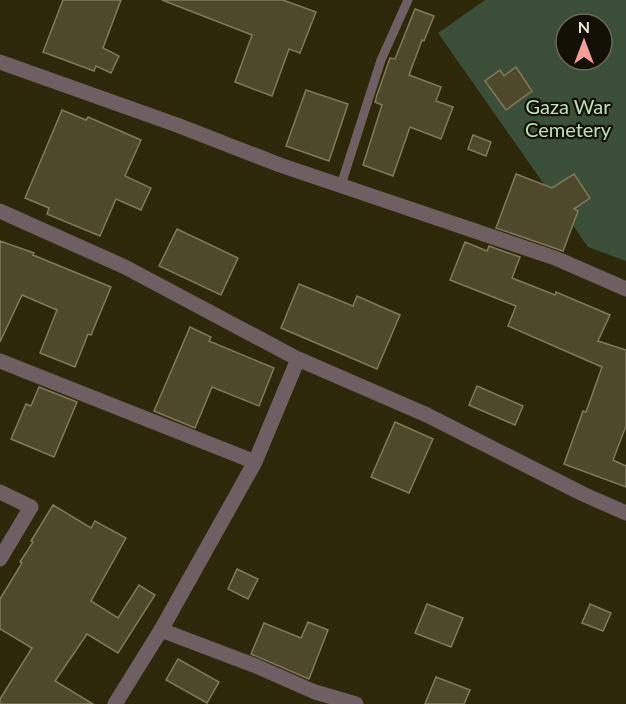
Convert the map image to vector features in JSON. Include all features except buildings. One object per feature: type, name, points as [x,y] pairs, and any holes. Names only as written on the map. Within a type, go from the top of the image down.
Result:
[{"type":"street","points":[[0,62],[341,185],[555,258],[626,288]]},
{"type":"street","points":[[0,211],[125,267],[298,359],[427,415],[583,494],[626,513]]},
{"type":"street","points":[[116,704],[161,630],[255,462],[298,359]]},
{"type":"street","points":[[0,361],[255,462]]},
{"type":"street","points":[[0,492],[31,507],[0,559]]},
{"type":"street","points":[[161,630],[256,666],[315,692],[356,704]]},
{"type":"lane","points":[[341,185],[381,60],[408,0]]},
{"type":"green space","name":"Gaza War Cemetery","points":[[485,0],[626,0],[626,261],[588,247],[438,33]]}]
